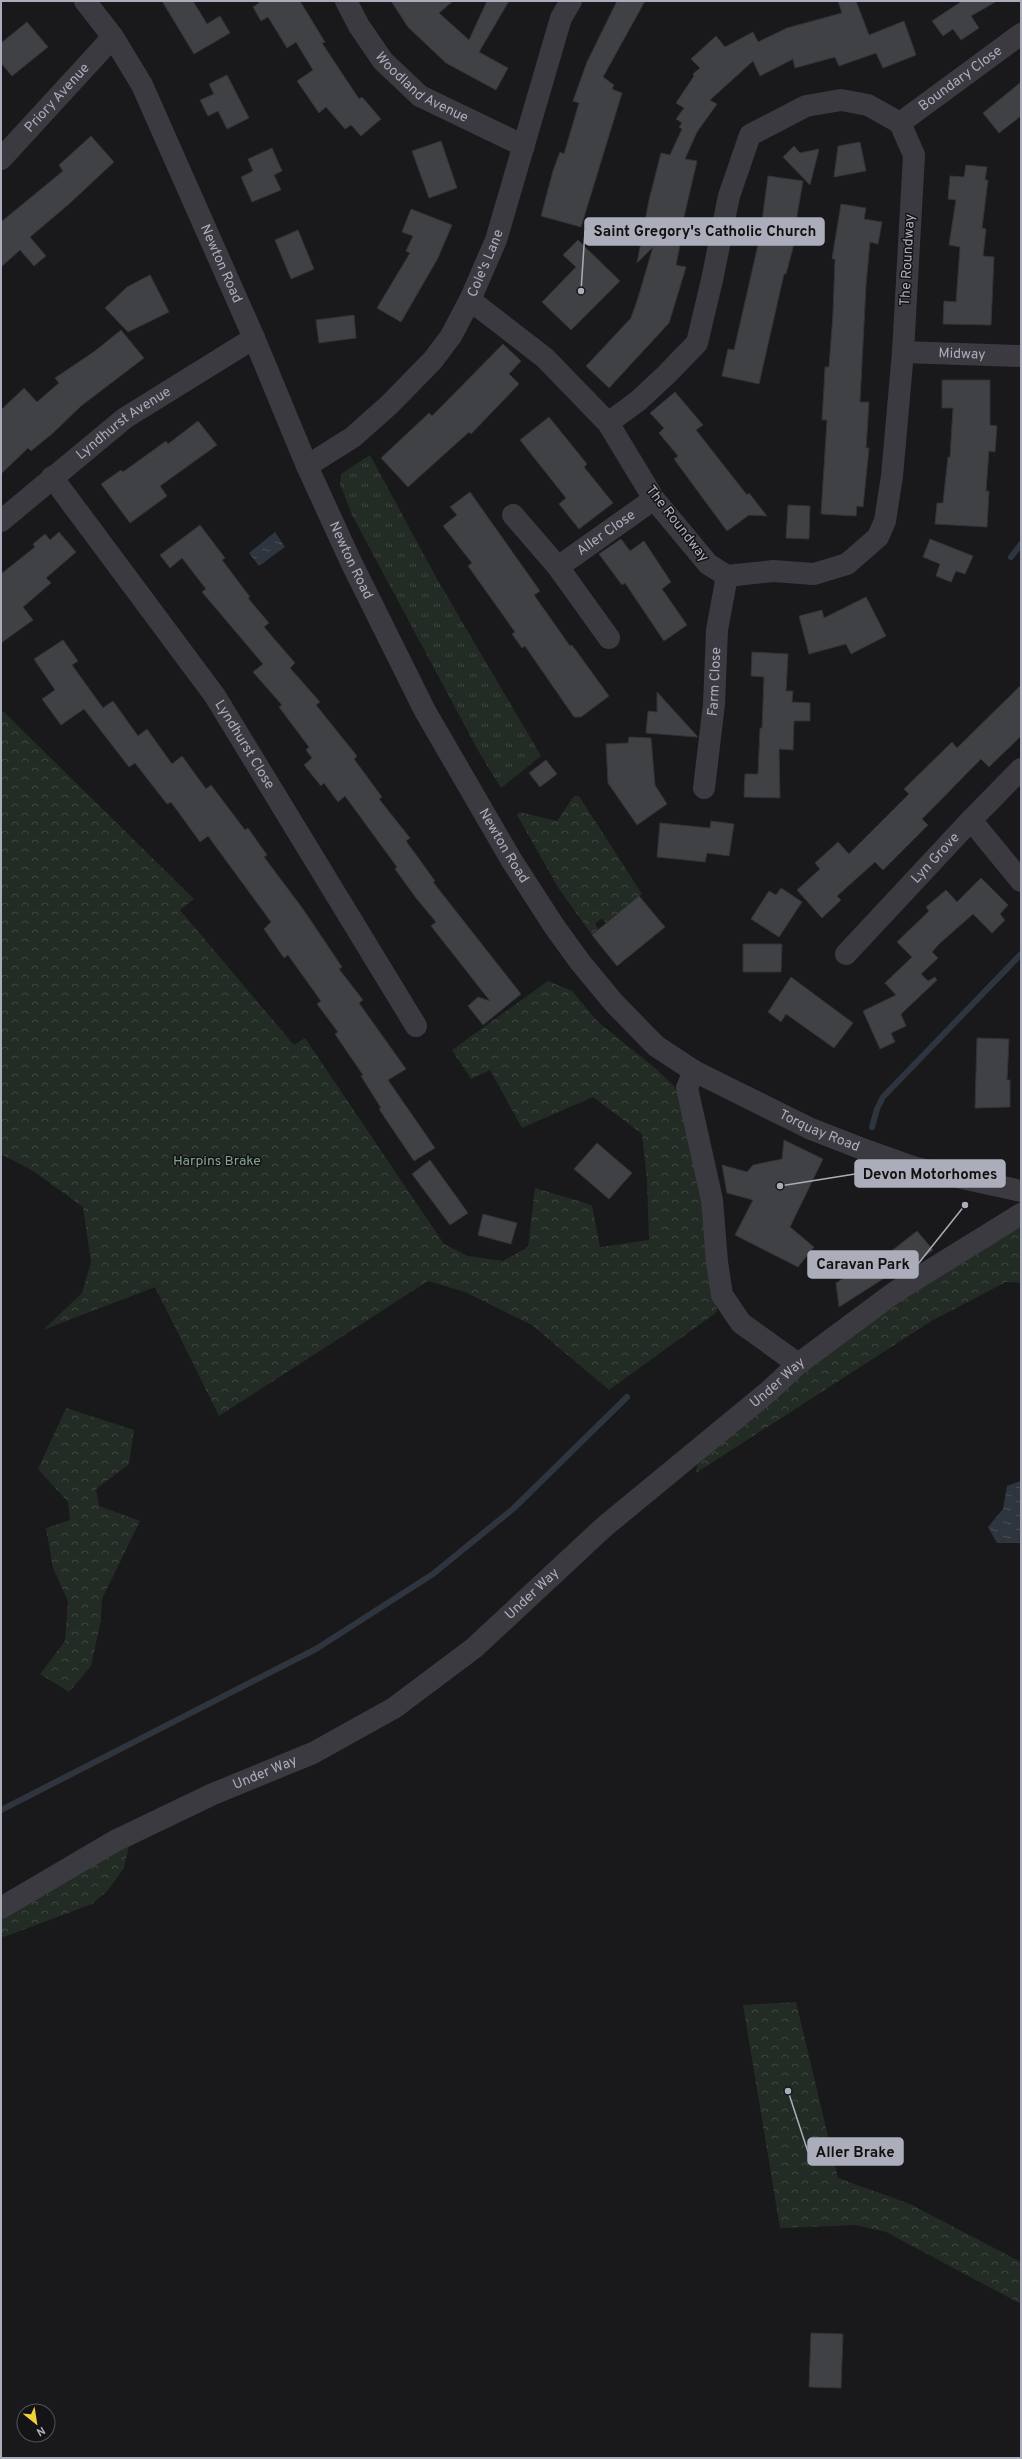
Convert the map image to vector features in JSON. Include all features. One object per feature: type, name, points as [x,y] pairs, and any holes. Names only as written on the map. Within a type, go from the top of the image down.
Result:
[{"type":"street","name":"Newton Road","points":[[85,1],[112,37],[142,85],[254,338],[307,466],[351,562],[425,711],[512,861],[554,926],[632,1023],[656,1046],[694,1071]]},
{"type":"street","name":"Woodland Avenue","points":[[346,1],[359,26],[383,61],[420,96],[524,146]]},
{"type":"street","name":"Cole's Lane","points":[[307,466],[353,437],[414,380],[451,336],[470,300],[496,240],[561,18],[571,1]]},
{"type":"street","name":"Boundary Close","points":[[900,123],[1021,34]]},
{"type":"street","name":"Priory Avenue","points":[[1,159],[112,37]]},
{"type":"street","points":[[608,423],[638,401],[697,343],[712,280],[729,196],[750,135],[806,106],[841,100],[868,105],[900,123]]},
{"type":"street","name":"The Roundway","points":[[470,300],[545,358],[608,423],[654,499],[708,564],[727,576],[773,571],[814,574],[847,564],[878,537],[885,521],[892,476],[903,352],[914,156],[900,123]]},
{"type":"street","name":"Lyndhurst Avenue","points":[[1,521],[52,477],[125,418],[254,338]]},
{"type":"street","name":"Midway","points":[[903,352],[1021,356]]},
{"type":"street","name":"Lyndhurst Close","points":[[52,477],[215,696],[416,1026]]},
{"type":"street","name":"Aller Close","points":[[558,567],[654,499]]},
{"type":"street","points":[[513,515],[558,567],[610,638]]},
{"type":"street","name":"Farm Close","points":[[704,788],[714,704],[717,630],[727,576]]},
{"type":"street","points":[[971,820],[1021,769]]},
{"type":"street","name":"Lyn Grove","points":[[846,954],[971,820],[1021,881]]},
{"type":"street","points":[[694,1071],[687,1088],[712,1200],[717,1262],[722,1295],[741,1323],[798,1364]]},
{"type":"street","name":"Torquay Road","points":[[694,1071],[812,1129],[860,1148],[916,1168],[1021,1190]]},
{"type":"street","name":"Under Way","points":[[1,1908],[115,1841],[213,1794],[313,1753],[394,1708],[474,1648],[604,1527],[769,1391],[798,1364],[895,1292],[1021,1214]]},
{"type":"green space","points":[[370,455],[437,579],[541,756],[501,788],[480,754],[352,515],[340,484],[341,474]]},
{"type":"green space","name":"Harpins Brake","points":[[1,712],[4,712],[194,899],[180,910],[294,1045],[305,1038],[444,1244],[468,1256],[503,1261],[528,1247],[535,1188],[592,1205],[600,1247],[649,1240],[647,1180],[642,1134],[593,1097],[522,1128],[490,1070],[471,1079],[452,1050],[548,981],[572,991],[598,1022],[655,1068],[674,1086],[685,1111],[704,1200],[717,1312],[609,1390],[532,1325],[465,1292],[428,1281],[219,1416],[155,1287],[43,1330],[82,1293],[91,1262],[83,1207],[33,1171],[1,1154]]},
{"type":"green space","points":[[574,796],[579,796],[642,894],[606,923],[602,918],[595,924],[599,930],[592,935],[559,889],[517,815],[519,812],[557,821]]},
{"type":"green space","points":[[1021,1214],[1021,1283],[1006,1282],[933,1320],[696,1473],[701,1446],[769,1391]]},
{"type":"green space","points":[[66,1408],[134,1430],[129,1464],[96,1489],[99,1506],[140,1521],[102,1599],[101,1620],[91,1666],[69,1692],[40,1674],[65,1641],[68,1601],[53,1568],[46,1528],[70,1520],[68,1502],[38,1469]]},
{"type":"green space","points":[[129,1846],[124,1868],[108,1890],[92,1904],[1,1938],[1,1920],[77,1873]]},
{"type":"green space","points":[[796,2002],[838,2178],[910,2204],[1021,2262],[1021,2304],[886,2232],[856,2225],[780,2228],[743,2005]]},
{"type":"water","points":[[275,532],[285,547],[259,566],[249,553]]},
{"type":"water","points":[[1021,1481],[1021,1543],[997,1543],[988,1527],[1003,1509],[1007,1486]]},
{"type":"building","points":[[162,1],[193,1],[207,24],[220,16],[230,33],[194,54]]},
{"type":"building","points":[[258,1],[300,1],[325,42],[322,43],[359,99],[362,97],[381,119],[361,136],[351,125],[345,129],[326,107],[319,113],[297,81],[313,70],[296,42],[287,48],[268,17],[261,21],[253,7],[259,3]]},
{"type":"building","points":[[391,1],[453,1],[439,13],[469,40],[487,1],[509,1],[479,52],[508,68],[496,90],[446,63],[408,27]]},
{"type":"building","points":[[617,1],[645,1],[603,77],[614,85],[612,89],[622,93],[581,227],[541,216],[553,171],[560,152],[564,154],[579,103],[573,101],[587,62]]},
{"type":"building","points":[[838,1],[856,1],[869,35],[904,21],[916,55],[883,68],[876,53],[839,66],[835,57],[795,68],[793,59],[760,76],[753,61],[710,100],[717,104],[697,132],[685,159],[697,161],[680,234],[682,235],[676,265],[686,267],[669,323],[609,388],[586,366],[631,318],[638,298],[653,247],[637,263],[649,200],[661,153],[670,155],[682,129],[679,127],[682,123],[676,119],[684,108],[676,103],[694,76],[693,74],[700,68],[691,59],[716,36],[725,47],[753,32],[758,42],[787,28],[842,13]]},
{"type":"building","points":[[962,1],[997,1],[971,16],[979,28],[961,40],[953,29],[943,36],[932,21]]},
{"type":"building","points":[[27,22],[48,47],[12,76],[1,63],[1,43]]},
{"type":"building","points":[[227,75],[249,118],[227,129],[218,111],[208,116],[200,100],[214,94],[209,84]]},
{"type":"building","points":[[1021,82],[1021,116],[999,133],[983,113]]},
{"type":"building","points":[[91,136],[114,162],[69,204],[30,237],[46,256],[34,266],[20,250],[1,267],[1,222],[63,171],[59,165]]},
{"type":"building","points":[[441,141],[457,188],[429,198],[412,151]]},
{"type":"building","points":[[860,142],[866,171],[834,177],[838,146]]},
{"type":"building","points":[[794,146],[800,153],[819,149],[810,185],[783,157]]},
{"type":"building","points":[[272,148],[282,171],[274,175],[281,190],[252,202],[241,177],[253,171],[248,159]]},
{"type":"building","points":[[966,165],[987,167],[985,180],[988,180],[982,228],[986,229],[983,256],[994,257],[991,325],[943,324],[944,301],[956,302],[960,247],[949,245],[956,200],[948,199],[950,176],[964,177]]},
{"type":"building","points":[[768,176],[803,181],[792,244],[794,244],[786,274],[784,274],[759,384],[722,376],[728,349],[734,350],[760,236]]},
{"type":"building","points":[[841,204],[866,208],[864,219],[882,222],[878,244],[870,242],[866,285],[860,402],[869,402],[866,448],[869,448],[863,507],[857,506],[856,516],[821,514],[827,420],[822,420],[825,367],[829,367],[835,259],[832,259]]},
{"type":"building","points":[[411,209],[452,225],[438,258],[401,322],[377,308],[410,253],[406,251],[413,236],[402,232]]},
{"type":"building","points":[[298,230],[314,269],[291,279],[275,240]]},
{"type":"building","points":[[578,240],[620,281],[571,330],[542,302],[576,267],[563,255]]},
{"type":"building","points":[[150,275],[169,312],[128,332],[105,308],[127,287]]},
{"type":"building","points":[[354,315],[356,338],[319,343],[316,320]]},
{"type":"building","points":[[121,330],[144,358],[81,406],[53,433],[31,451],[28,448],[1,474],[1,410],[24,388],[37,402],[59,383],[55,378],[95,351]]},
{"type":"building","points":[[503,344],[521,361],[509,374],[519,384],[471,434],[469,432],[408,487],[381,458],[429,413],[432,416]]},
{"type":"building","points":[[942,380],[990,380],[990,425],[997,426],[995,452],[989,451],[986,491],[989,491],[987,527],[935,524],[937,503],[943,503],[948,457],[950,457],[953,408],[942,408]]},
{"type":"building","points":[[675,392],[703,425],[696,430],[747,495],[749,493],[767,516],[749,515],[727,531],[674,459],[678,456],[659,433],[664,428],[650,413]]},
{"type":"building","points":[[549,417],[587,464],[584,467],[613,503],[579,529],[559,504],[566,498],[520,440]]},
{"type":"building","points":[[198,421],[217,445],[160,486],[167,496],[130,523],[101,484],[121,470],[123,472],[166,441],[168,444]]},
{"type":"building","points":[[470,492],[540,591],[534,595],[570,646],[572,645],[609,696],[581,717],[574,717],[525,646],[522,648],[512,634],[515,632],[468,566],[472,563],[443,526],[457,515],[450,507]]},
{"type":"building","points":[[788,505],[810,506],[809,539],[786,538]]},
{"type":"building","points":[[200,525],[225,558],[222,560],[250,597],[248,598],[269,623],[264,627],[295,663],[290,668],[320,702],[316,705],[357,756],[354,759],[382,797],[379,799],[410,838],[406,841],[435,881],[433,882],[521,994],[483,1025],[468,1006],[478,997],[490,1001],[431,926],[436,922],[395,869],[397,867],[345,796],[338,802],[324,783],[321,786],[304,765],[312,758],[306,750],[309,747],[279,707],[282,705],[253,672],[263,664],[202,592],[206,589],[182,558],[170,568],[160,555]]},
{"type":"building","points":[[59,532],[76,552],[46,578],[51,583],[23,607],[33,620],[1,643],[1,574],[35,547],[33,544],[45,534],[50,540]]},
{"type":"building","points":[[621,539],[630,551],[644,541],[671,582],[662,589],[687,625],[664,641],[625,583],[622,585],[599,554]]},
{"type":"building","points":[[930,539],[973,556],[965,574],[956,571],[951,582],[936,576],[940,564],[923,557]]},
{"type":"building","points":[[866,597],[886,636],[851,654],[846,644],[809,654],[799,616],[822,610],[824,618]]},
{"type":"building","points":[[63,640],[78,661],[72,665],[103,708],[113,701],[138,736],[147,729],[172,764],[182,756],[206,789],[211,785],[245,830],[248,828],[267,855],[264,857],[303,909],[342,967],[339,969],[363,1000],[359,1003],[406,1069],[388,1080],[435,1148],[414,1161],[379,1109],[381,1108],[361,1076],[363,1075],[335,1034],[338,1032],[317,1004],[321,1001],[288,955],[284,958],[264,929],[271,922],[208,836],[200,842],[171,802],[167,804],[135,763],[129,767],[84,709],[61,725],[42,699],[55,690],[34,659]]},
{"type":"building","points":[[752,652],[788,654],[786,691],[793,691],[792,702],[810,703],[810,721],[794,721],[793,750],[779,749],[780,798],[744,797],[745,774],[758,774],[760,728],[762,728],[764,677],[751,676]]},
{"type":"building","points":[[1021,685],[1021,736],[989,767],[981,759],[922,819],[928,825],[883,870],[875,862],[837,896],[841,900],[822,918],[797,890],[820,869],[815,863],[838,842],[849,854],[909,794],[904,789],[952,742],[957,748]]},
{"type":"building","points":[[657,692],[698,737],[646,733],[648,711],[657,712]]},
{"type":"building","points":[[629,737],[651,738],[655,785],[667,804],[637,825],[608,783],[606,744],[628,743]]},
{"type":"building","points":[[546,760],[557,774],[540,787],[529,773]]},
{"type":"building","points":[[711,821],[734,824],[729,856],[707,853],[705,862],[657,857],[660,823],[710,828]]},
{"type":"building","points":[[981,878],[1008,905],[1000,914],[1005,920],[992,933],[973,914],[939,944],[932,952],[938,958],[921,974],[928,981],[935,977],[937,980],[901,1014],[906,1026],[891,1033],[895,1042],[880,1049],[863,1011],[896,995],[885,983],[912,957],[897,942],[929,911],[926,907],[946,890],[957,902]]},
{"type":"building","points":[[781,888],[802,902],[779,937],[751,919],[769,891],[776,895]]},
{"type":"building","points":[[639,896],[665,927],[617,966],[592,935]]},
{"type":"building","points":[[743,944],[782,944],[781,972],[743,972]]},
{"type":"building","points":[[791,977],[853,1023],[834,1048],[786,1014],[781,1022],[768,1012]]},
{"type":"building","points":[[977,1038],[1009,1039],[1007,1080],[1010,1080],[1010,1107],[975,1108]]},
{"type":"building","points":[[784,1140],[823,1159],[790,1227],[814,1247],[798,1267],[735,1235],[753,1200],[727,1193],[722,1165],[747,1172],[753,1165],[782,1159]]},
{"type":"building","points":[[597,1143],[632,1173],[609,1199],[574,1169]]},
{"type":"building","points":[[430,1160],[468,1213],[450,1225],[412,1174]]},
{"type":"building","points":[[483,1214],[517,1223],[511,1244],[478,1235]]},
{"type":"building","points":[[917,1231],[933,1250],[903,1273],[897,1270],[839,1307],[836,1283],[860,1268],[886,1263],[880,1260]]},
{"type":"building","points":[[811,2333],[843,2334],[841,2388],[809,2387]]},
{"type":"waterway","points":[[1011,557],[1021,544]]},
{"type":"waterway","points":[[872,1127],[877,1109],[883,1097],[1021,954]]},
{"type":"waterway","points":[[1,1810],[316,1649],[433,1574],[514,1508],[627,1397]]},
{"type":"place","name":"Saint Gregory's Catholic Church","points":[[581,291]]},
{"type":"place","name":"Devon Motorhomes","points":[[780,1186]]},
{"type":"place","name":"Caravan Park","points":[[965,1205]]},
{"type":"place","name":"Aller Brake","points":[[788,2091]]}]
